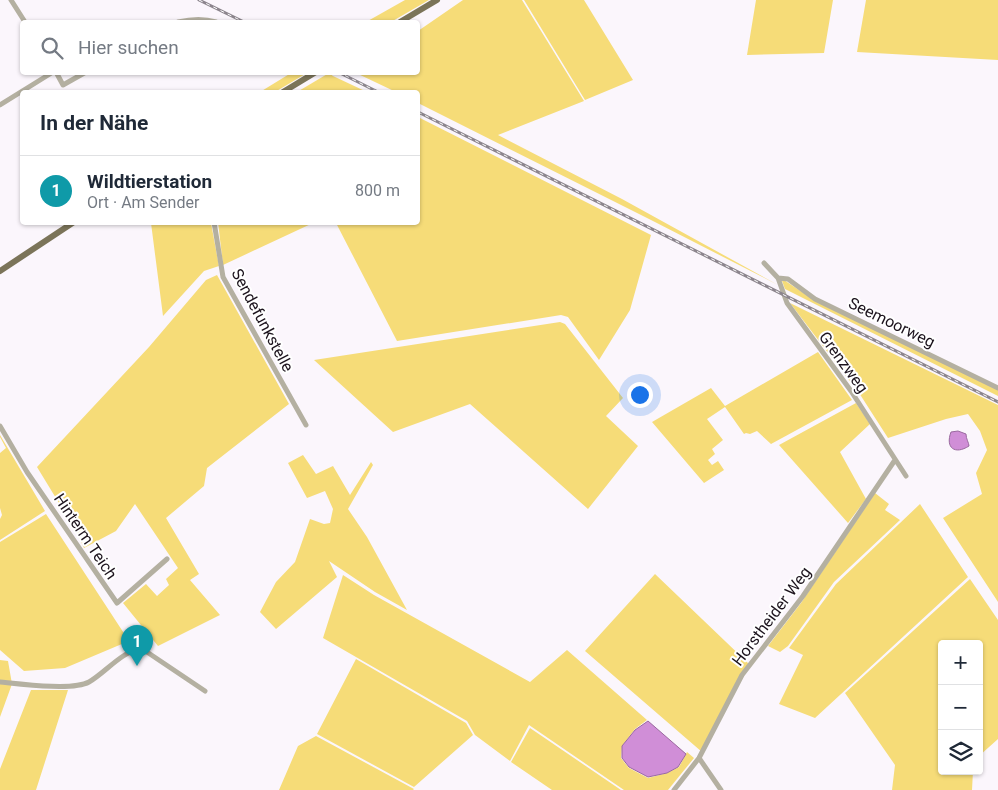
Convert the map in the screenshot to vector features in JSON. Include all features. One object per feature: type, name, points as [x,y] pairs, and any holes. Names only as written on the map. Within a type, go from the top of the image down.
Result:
[{"type":"main road","points":[[403,20],[437,0]]},
{"type":"main road","points":[[286,90],[311,75]]},
{"type":"main road","points":[[0,271],[69,225]]},
{"type":"street","points":[[11,0],[24,20]]},
{"type":"street","points":[[191,20],[209,20]]},
{"type":"street","points":[[25,90],[50,75]]},
{"type":"street","points":[[57,75],[63,84],[80,75]]},
{"type":"street","points":[[0,105],[20,93]]},
{"type":"street","name":"Sendefunkstelle","points":[[214,225],[223,278],[306,425]]},
{"type":"street","name":"Grenzweg","points":[[764,263],[778,278],[787,303],[851,391],[906,476]]},
{"type":"street","name":"Seemoorweg","points":[[778,278],[788,279],[815,299],[998,388]]},
{"type":"street","name":"Hinterm Teich","points":[[0,426],[27,472],[117,603],[167,559]]},
{"type":"street","name":"Horstheider Weg","points":[[674,790],[699,758],[742,675],[803,596],[895,460]]},
{"type":"street","points":[[0,682],[34,686],[81,686],[123,656],[141,648],[205,692]]},
{"type":"street","points":[[699,758],[721,790]]},
{"type":"shaded area","points":[[405,0],[429,0],[394,20],[370,20]]},
{"type":"shaded area","points":[[463,0],[522,0],[584,101],[498,135],[622,199],[778,285],[420,104],[420,90],[392,90],[360,75],[420,75],[420,30]]},
{"type":"shaded area","points":[[524,0],[584,0],[633,80],[585,100]]},
{"type":"shaded area","points":[[756,0],[833,0],[824,53],[747,55]]},
{"type":"shaded area","points":[[866,0],[998,0],[998,60],[857,52]]},
{"type":"shaded area","points":[[288,75],[304,75],[278,90],[263,90]]},
{"type":"shaded area","points":[[326,75],[332,75],[363,90],[300,90]]},
{"type":"shaded area","points":[[420,118],[651,235],[630,310],[599,360],[568,317],[561,315],[397,341],[337,225],[420,225]]},
{"type":"shaded area","points":[[151,225],[211,225],[219,266],[204,271],[163,316]]},
{"type":"shaded area","points":[[218,225],[309,225],[223,265]]},
{"type":"shaded area","points":[[217,275],[289,404],[207,468],[204,486],[166,518],[199,574],[190,580],[220,615],[158,646],[123,603],[146,584],[157,596],[169,585],[166,579],[178,568],[135,504],[116,531],[84,548],[76,531],[37,467],[149,347],[206,280]]},
{"type":"shaded area","points":[[784,280],[814,300],[998,389],[998,396],[785,289],[782,281]]},
{"type":"shaded area","points":[[790,303],[998,405],[998,602],[943,518],[982,494],[976,473],[987,450],[980,431],[968,414],[946,419],[888,438],[861,396]]},
{"type":"shaded area","points":[[560,322],[565,324],[623,398],[606,416],[638,446],[588,509],[470,404],[393,432],[314,360]]},
{"type":"shaded area","points":[[818,352],[852,400],[771,444],[757,431],[744,434],[725,407],[707,419],[723,440],[712,449],[715,454],[708,460],[712,465],[718,461],[724,470],[704,483],[652,422],[711,388],[725,406]]},
{"type":"shaded area","points":[[856,403],[870,424],[840,452],[866,499],[848,523],[779,445]]},
{"type":"shaded area","points":[[958,431],[966,434],[969,446],[956,450],[950,446],[949,438],[951,432]]},
{"type":"shaded area","points":[[0,435],[45,511],[0,540],[0,519],[2,515],[0,508],[0,453],[6,448]]},
{"type":"shaded area","points":[[303,455],[316,474],[333,466],[350,495],[371,462],[373,465],[348,509],[367,537],[407,610],[375,592],[329,561],[337,577],[276,629],[260,612],[276,582],[295,562],[310,519],[324,524],[330,523],[333,509],[325,491],[307,498],[288,463]]},
{"type":"shaded area","points":[[875,493],[889,504],[885,510],[900,520],[834,582],[788,646],[780,652],[768,646],[801,603]]},
{"type":"shaded area","points":[[920,504],[968,577],[815,718],[779,704],[803,655],[789,648],[836,584]]},
{"type":"shaded area","points":[[46,514],[129,641],[65,668],[24,671],[0,650],[0,542]]},
{"type":"shaded area","points":[[655,574],[749,664],[702,752],[585,651]]},
{"type":"shaded area","points":[[343,575],[374,595],[530,682],[567,650],[647,720],[635,729],[622,746],[621,758],[629,768],[648,778],[667,773],[679,767],[687,752],[694,758],[668,790],[624,790],[529,725],[510,761],[475,735],[467,721],[323,638]]},
{"type":"shaded area","points":[[970,579],[998,620],[998,739],[983,752],[983,640],[938,640],[938,775],[973,775],[972,790],[892,790],[895,765],[845,693]]},
{"type":"shaded area","points":[[356,659],[466,723],[473,735],[414,787],[317,734]]},
{"type":"shaded area","points":[[0,660],[8,661],[12,684],[0,717]]},
{"type":"shaded area","points":[[31,690],[68,690],[36,790],[0,790],[0,769]]},
{"type":"shaded area","points":[[648,721],[686,754],[678,767],[667,773],[648,777],[629,767],[622,758],[622,746],[635,730]]},
{"type":"shaded area","points":[[530,728],[621,790],[552,790],[511,762]]},
{"type":"shaded area","points":[[316,736],[414,789],[279,790],[298,746]]},
{"type":"railway","points":[[199,0],[240,20]]},
{"type":"railway","points":[[344,75],[374,90]]},
{"type":"railway","points":[[420,113],[998,402]]},
{"type":"place","name":"Wildtierstation","points":[[137,666]]}]
